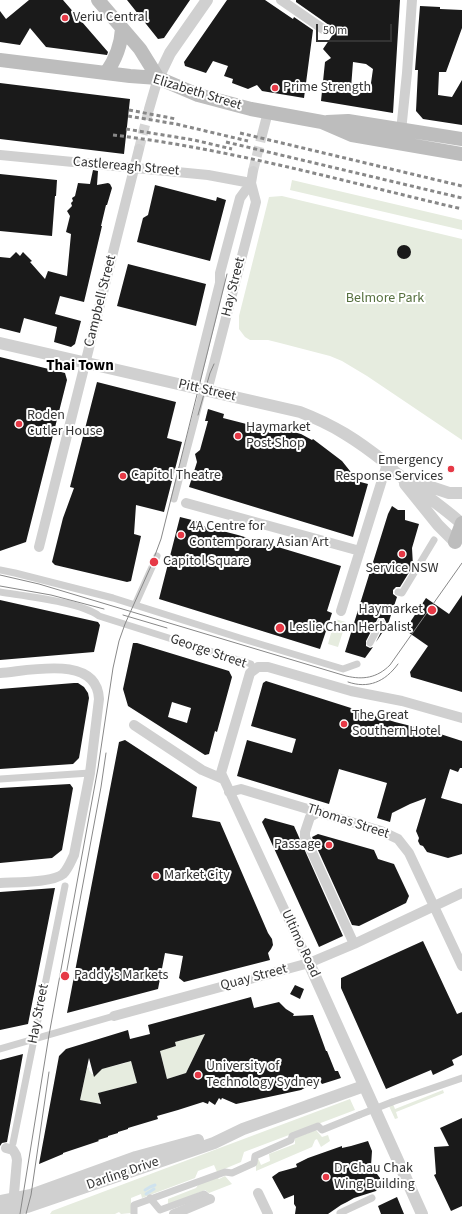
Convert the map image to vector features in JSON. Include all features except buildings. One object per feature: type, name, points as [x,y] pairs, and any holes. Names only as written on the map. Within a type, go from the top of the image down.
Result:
[{"type":"main road","points":[[98,0],[140,50],[158,78]]},
{"type":"main road","points":[[106,73],[117,54],[121,42],[122,29]]},
{"type":"main road","name":"Elizabeth Street","points":[[0,60],[158,78],[198,94],[250,109],[322,122],[348,121],[462,139]]},
{"type":"main road","name":"Elizabeth Street","points":[[322,122],[352,135],[462,154]]},
{"type":"main road","points":[[460,542],[462,524]]},
{"type":"street","points":[[149,109],[158,78],[170,53],[207,0]]},
{"type":"street","points":[[281,0],[323,29]]},
{"type":"street","points":[[401,130],[412,0]]},
{"type":"street","points":[[262,135],[268,112]]},
{"type":"street","name":"Campbell Street","points":[[39,547],[139,149]]},
{"type":"street","name":"Castlereagh Street","points":[[0,155],[208,174],[251,183]]},
{"type":"street","name":"Hay Street","points":[[201,389],[220,283],[220,273],[240,198],[251,183],[254,171]]},
{"type":"street","name":"Hay Street","points":[[174,499],[201,389],[256,202],[251,183]]},
{"type":"street","name":"Pitt Street","points":[[0,343],[300,412],[319,419],[338,428],[387,464],[398,475],[434,521],[460,542]]},
{"type":"street","points":[[340,614],[387,464]]},
{"type":"street","points":[[398,475],[431,488],[449,493],[462,493]]},
{"type":"street","name":"Pitt Street","points":[[398,475],[443,507],[462,524]]},
{"type":"street","points":[[186,503],[360,551]]},
{"type":"street","points":[[398,592],[402,593],[434,540]]},
{"type":"street","points":[[136,605],[157,556]]},
{"type":"street","name":"George Street","points":[[0,570],[15,572],[113,598],[343,669],[357,664]]},
{"type":"street","name":"George Street","points":[[0,592],[79,607],[99,616],[251,664],[253,670],[260,667],[266,667],[351,691],[402,700],[462,718]]},
{"type":"street","points":[[370,643],[381,622]]},
{"type":"street","points":[[0,673],[62,668],[74,669],[82,673],[92,682],[97,689],[99,699],[90,773],[78,837],[72,860],[65,871],[58,877],[43,880],[0,883]]},
{"type":"street","name":"Ultimo Road","points":[[253,670],[247,680],[221,771],[223,779],[423,1212]]},
{"type":"street","points":[[134,725],[202,770],[223,779]]},
{"type":"street","points":[[0,779],[90,773]]},
{"type":"street","name":"Thomas Street","points":[[229,792],[241,789],[381,831],[398,839],[409,853],[462,966]]},
{"type":"street","points":[[319,812],[310,817],[304,832],[305,837],[354,944]]},
{"type":"street","name":"Hay Street","points":[[10,1146],[34,1040],[65,886]]},
{"type":"street","name":"Quay Street","points":[[0,1049],[114,1016],[309,963],[354,944],[462,893]]},
{"type":"street","points":[[134,1214],[134,1204],[225,1172],[232,1173],[254,1163],[255,1156],[291,1140],[292,1136],[318,1126],[322,1130],[392,1102],[462,1078]]},
{"type":"street","name":"Darling Drive","points":[[0,1201],[8,1207],[31,1195],[141,1156],[212,1135],[243,1128],[364,1086]]},
{"type":"street","points":[[8,1207],[16,1155],[10,1146]]},
{"type":"street","points":[[258,1193],[268,1214]]},
{"type":"street","points":[[150,1198],[160,1210],[204,1194],[210,1199],[174,1214]]},
{"type":"street","points":[[340,1213],[372,1198]]},
{"type":"green space","points":[[292,180],[462,220],[462,230],[290,190]]},
{"type":"green space","name":"Belmore Park","points":[[282,196],[462,239],[462,440],[367,376],[342,361],[330,356],[268,340],[250,340],[245,337],[239,329],[239,316],[269,197]]},
{"type":"green space","points":[[335,619],[346,622],[338,647],[328,644]]},
{"type":"green space","points":[[205,1034],[186,1073],[167,1079],[159,1046],[176,1046],[175,1042]]},
{"type":"green space","points":[[130,1057],[138,1085],[125,1086],[99,1093],[101,1102],[87,1106],[85,1105],[85,1101],[80,1100],[87,1068],[89,1067],[92,1074],[97,1074],[101,1069],[126,1063]]},
{"type":"green space","points":[[443,1090],[444,1093],[396,1112],[398,1118],[395,1119],[389,1106],[393,1104],[395,1109]]},
{"type":"green space","points":[[350,1099],[355,1110],[244,1152],[241,1162],[217,1172],[214,1165],[198,1171],[195,1178],[142,1198],[141,1194],[131,1198],[131,1213],[50,1214],[52,1211]]},
{"type":"green space","points":[[316,1130],[322,1137],[328,1135],[330,1141],[321,1147],[317,1139],[312,1147],[256,1171],[256,1159],[258,1158],[261,1165],[270,1161],[269,1154],[295,1144],[295,1138]]},
{"type":"green space","points":[[225,1176],[232,1184],[209,1193],[205,1190],[168,1205],[168,1199],[196,1188],[198,1185],[217,1177],[219,1179]]},
{"type":"waterway","points":[[145,1190],[155,1185]]},
{"type":"waterway","points":[[146,1194],[154,1189]]},
{"type":"tunnel","points":[[139,149],[149,109]]},
{"type":"tunnel","points":[[253,171],[262,135]]},
{"type":"tram line","points":[[20,1214],[49,1035],[98,768],[113,668],[119,641],[125,624],[151,566],[161,539],[227,274]]},
{"type":"tram line","points":[[198,415],[214,364]]},
{"type":"tram line","points":[[0,575],[39,584],[346,676],[364,678],[380,673],[390,665],[462,563]]},
{"type":"tram line","points":[[0,586],[51,595],[104,609]]},
{"type":"tram line","points":[[123,615],[167,628]]},
{"type":"tram line","points":[[348,682],[362,685],[376,682],[388,675],[398,664]]},
{"type":"tram line","points":[[66,975],[106,753]]},
{"type":"tram line","points":[[26,1214],[31,1195],[49,1072]]},
{"type":"railway","points":[[129,110],[176,119]]},
{"type":"railway","points":[[128,116],[176,124],[248,141]]},
{"type":"railway","points":[[126,129],[194,140],[232,149]]},
{"type":"railway","points":[[240,133],[462,186]]},
{"type":"railway","points":[[113,135],[157,141],[245,157],[462,209]]},
{"type":"railway","points":[[226,142],[462,198]]},
{"type":"place","name":"Veriu Central","points":[[65,18]]},
{"type":"place","name":"Prime Strength","points":[[275,88]]},
{"type":"place","name":"Roden Cutler House","points":[[19,424]]},
{"type":"place","name":"Haymarket Post Shop","points":[[238,436]]},
{"type":"place","name":"Emergency Response Services","points":[[451,469]]},
{"type":"place","name":"Capitol Theatre","points":[[123,476]]},
{"type":"place","name":"4A Centre for Contemporary Asian Art","points":[[181,535]]},
{"type":"place","name":"Service NSW","points":[[402,554]]},
{"type":"place","name":"Capitol Square","points":[[154,562]]},
{"type":"place","name":"Haymarket","points":[[432,610]]},
{"type":"place","name":"Leslie Chan Herbalist","points":[[280,628]]},
{"type":"place","name":"The Great Southern Hotel","points":[[344,724]]},
{"type":"place","name":"Passage","points":[[329,845]]},
{"type":"place","name":"Market City","points":[[156,876]]},
{"type":"place","name":"Paddy's Markets","points":[[65,976]]},
{"type":"place","name":"University of Technology Sydney","points":[[198,1075]]},
{"type":"place","name":"Dr Chau Chak Wing Building","points":[[326,1177]]},
{"type":"district","name":"Thai Town","points":[[80,367]]}]
